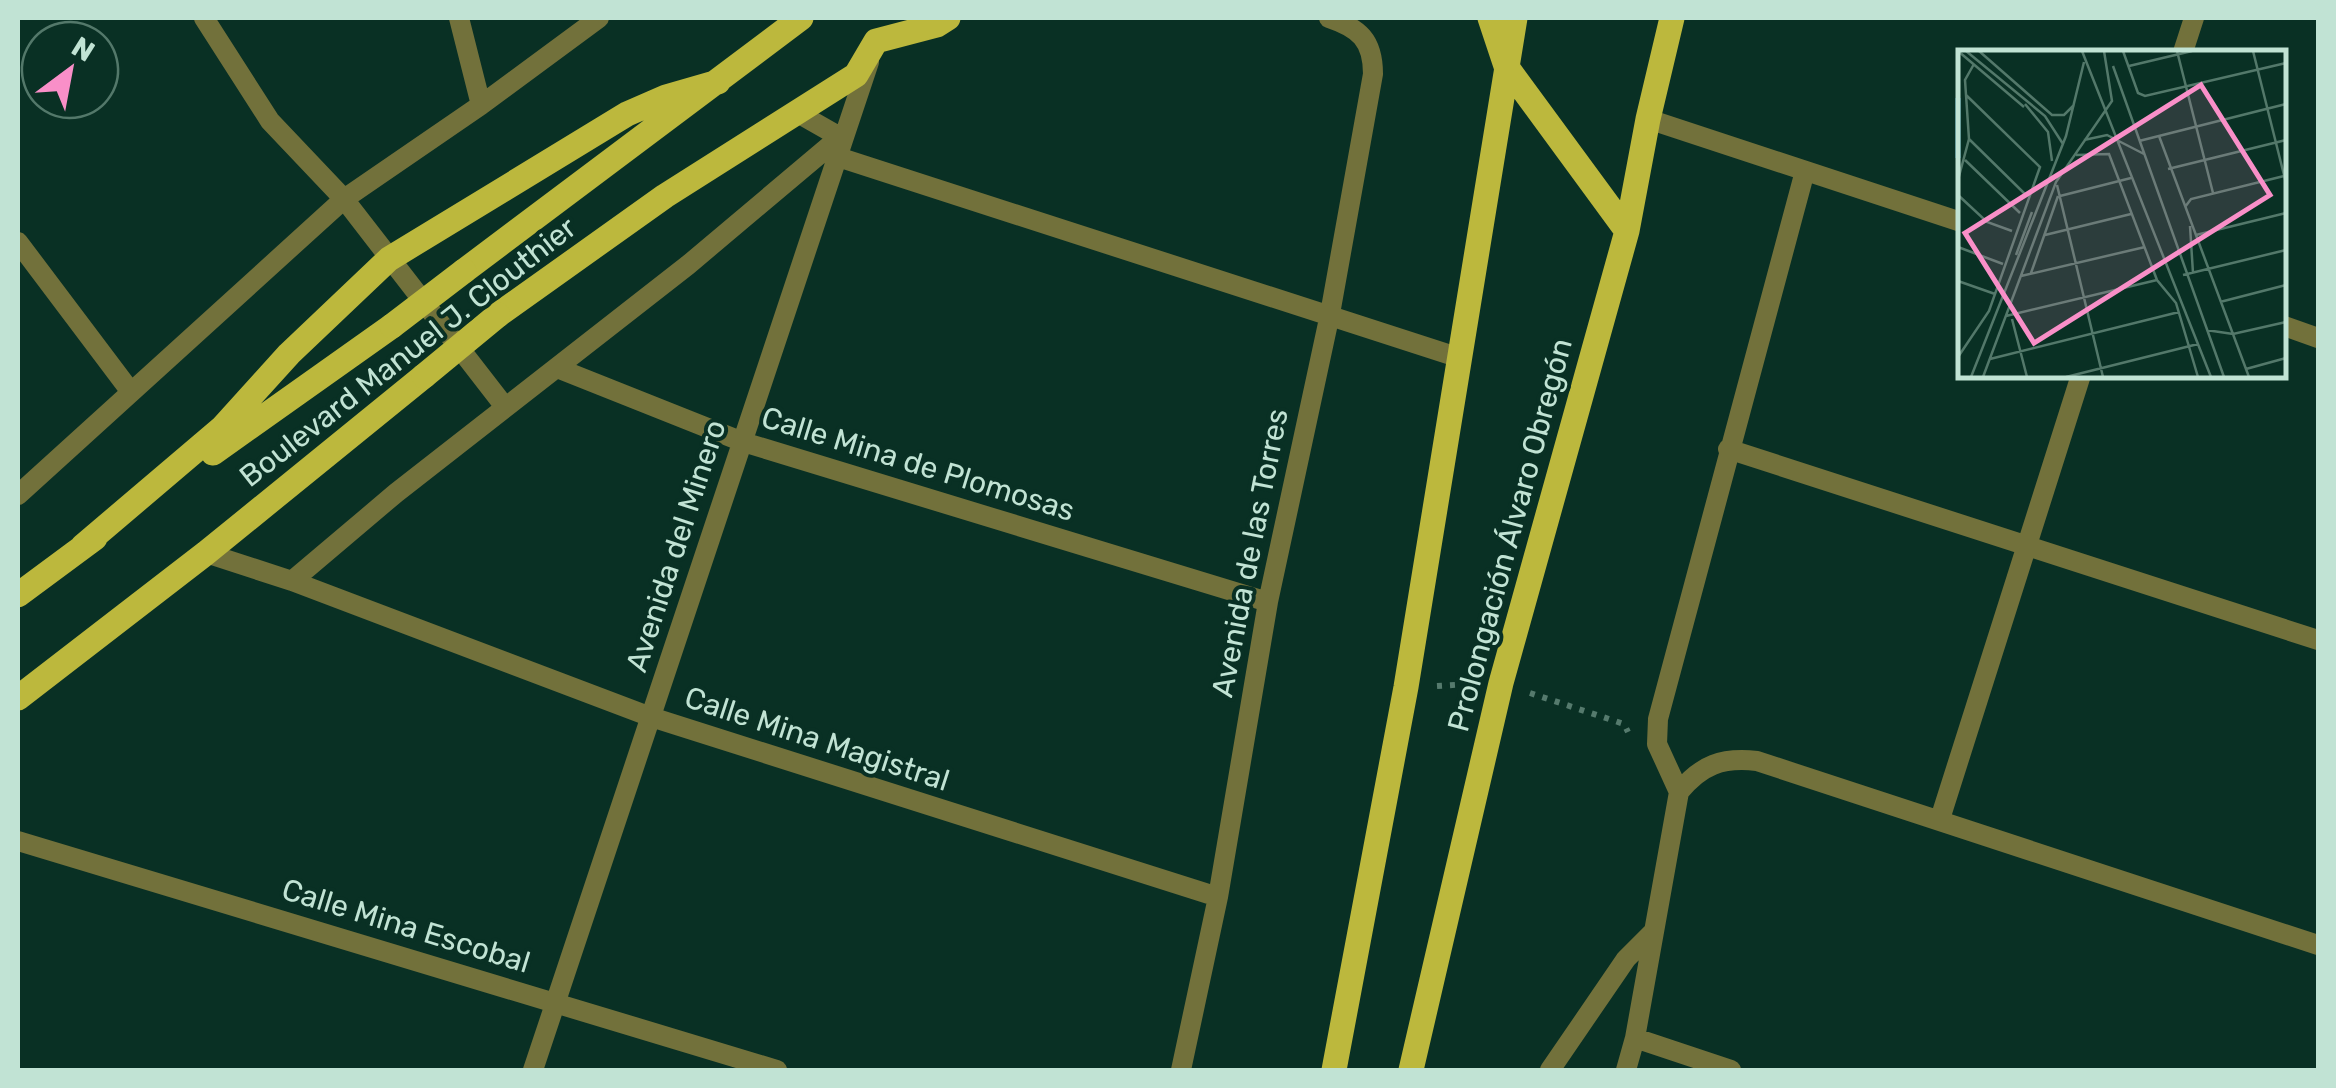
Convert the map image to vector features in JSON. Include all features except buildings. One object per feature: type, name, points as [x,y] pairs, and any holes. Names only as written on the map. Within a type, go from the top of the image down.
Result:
[{"type":"main road","name":"Boulevard Manuel J. Clouthier","points":[[18,595],[392,326],[801,18]]},
{"type":"main road","points":[[876,41],[937,25],[948,18]]},
{"type":"main road","points":[[1490,18],[1506,66],[1627,231]]},
{"type":"main road","name":"Prolongación Álvaro Obregón","points":[[1334,1070],[1406,687],[1515,18]]},
{"type":"main road","name":"Prolongación Álvaro Obregón","points":[[1410,1070],[1501,683],[1627,231],[1672,18]]},
{"type":"main road","name":"Boulevard Manuel J. Clouthier","points":[[18,698],[206,553],[498,315],[664,196],[856,75],[876,41]]},
{"type":"main road","points":[[83,546],[223,427],[289,354],[390,259],[627,114],[666,97],[718,82]]},
{"type":"street","points":[[204,18],[270,121],[344,199],[506,407]]},
{"type":"street","points":[[459,18],[481,105]]},
{"type":"street","points":[[18,494],[344,199],[599,18]]},
{"type":"street","name":"Avenida de las Torres","points":[[1181,1070],[1218,898],[1268,602],[1330,314],[1372,74],[1371,47],[1364,36],[1349,24],[1329,18]]},
{"type":"street","points":[[2184,50],[2194,18]]},
{"type":"street","name":"Avenida del Minero","points":[[533,1070],[876,41]]},
{"type":"street","points":[[796,112],[839,147],[1457,357]]},
{"type":"street","points":[[1648,119],[1958,221]]},
{"type":"street","points":[[292,581],[506,407],[839,147]]},
{"type":"street","points":[[1679,792],[1657,744],[1658,718],[1728,448],[1806,172]]},
{"type":"street","points":[[18,242],[131,392]]},
{"type":"street","points":[[2286,327],[2318,338]]},
{"type":"street","name":"Calle Mina de Plomosas","points":[[556,368],[742,442],[1268,602]]},
{"type":"street","points":[[1940,820],[2080,378]]},
{"type":"street","points":[[1728,448],[2318,640]]},
{"type":"street","name":"Calle Mina Magistral","points":[[206,553],[292,581],[651,718],[1218,898]]},
{"type":"street","points":[[1626,1070],[1679,792],[1694,773],[1710,764],[1757,761],[2318,945]]},
{"type":"street","name":"Calle Mina Escobal","points":[[18,842],[778,1070]]},
{"type":"street","points":[[1550,1070],[1626,958],[1654,930]]},
{"type":"street","points":[[1635,1038],[1731,1070]]},
{"type":"path","points":[[1406,687],[1501,683],[1624,724],[1632,739]]}]
